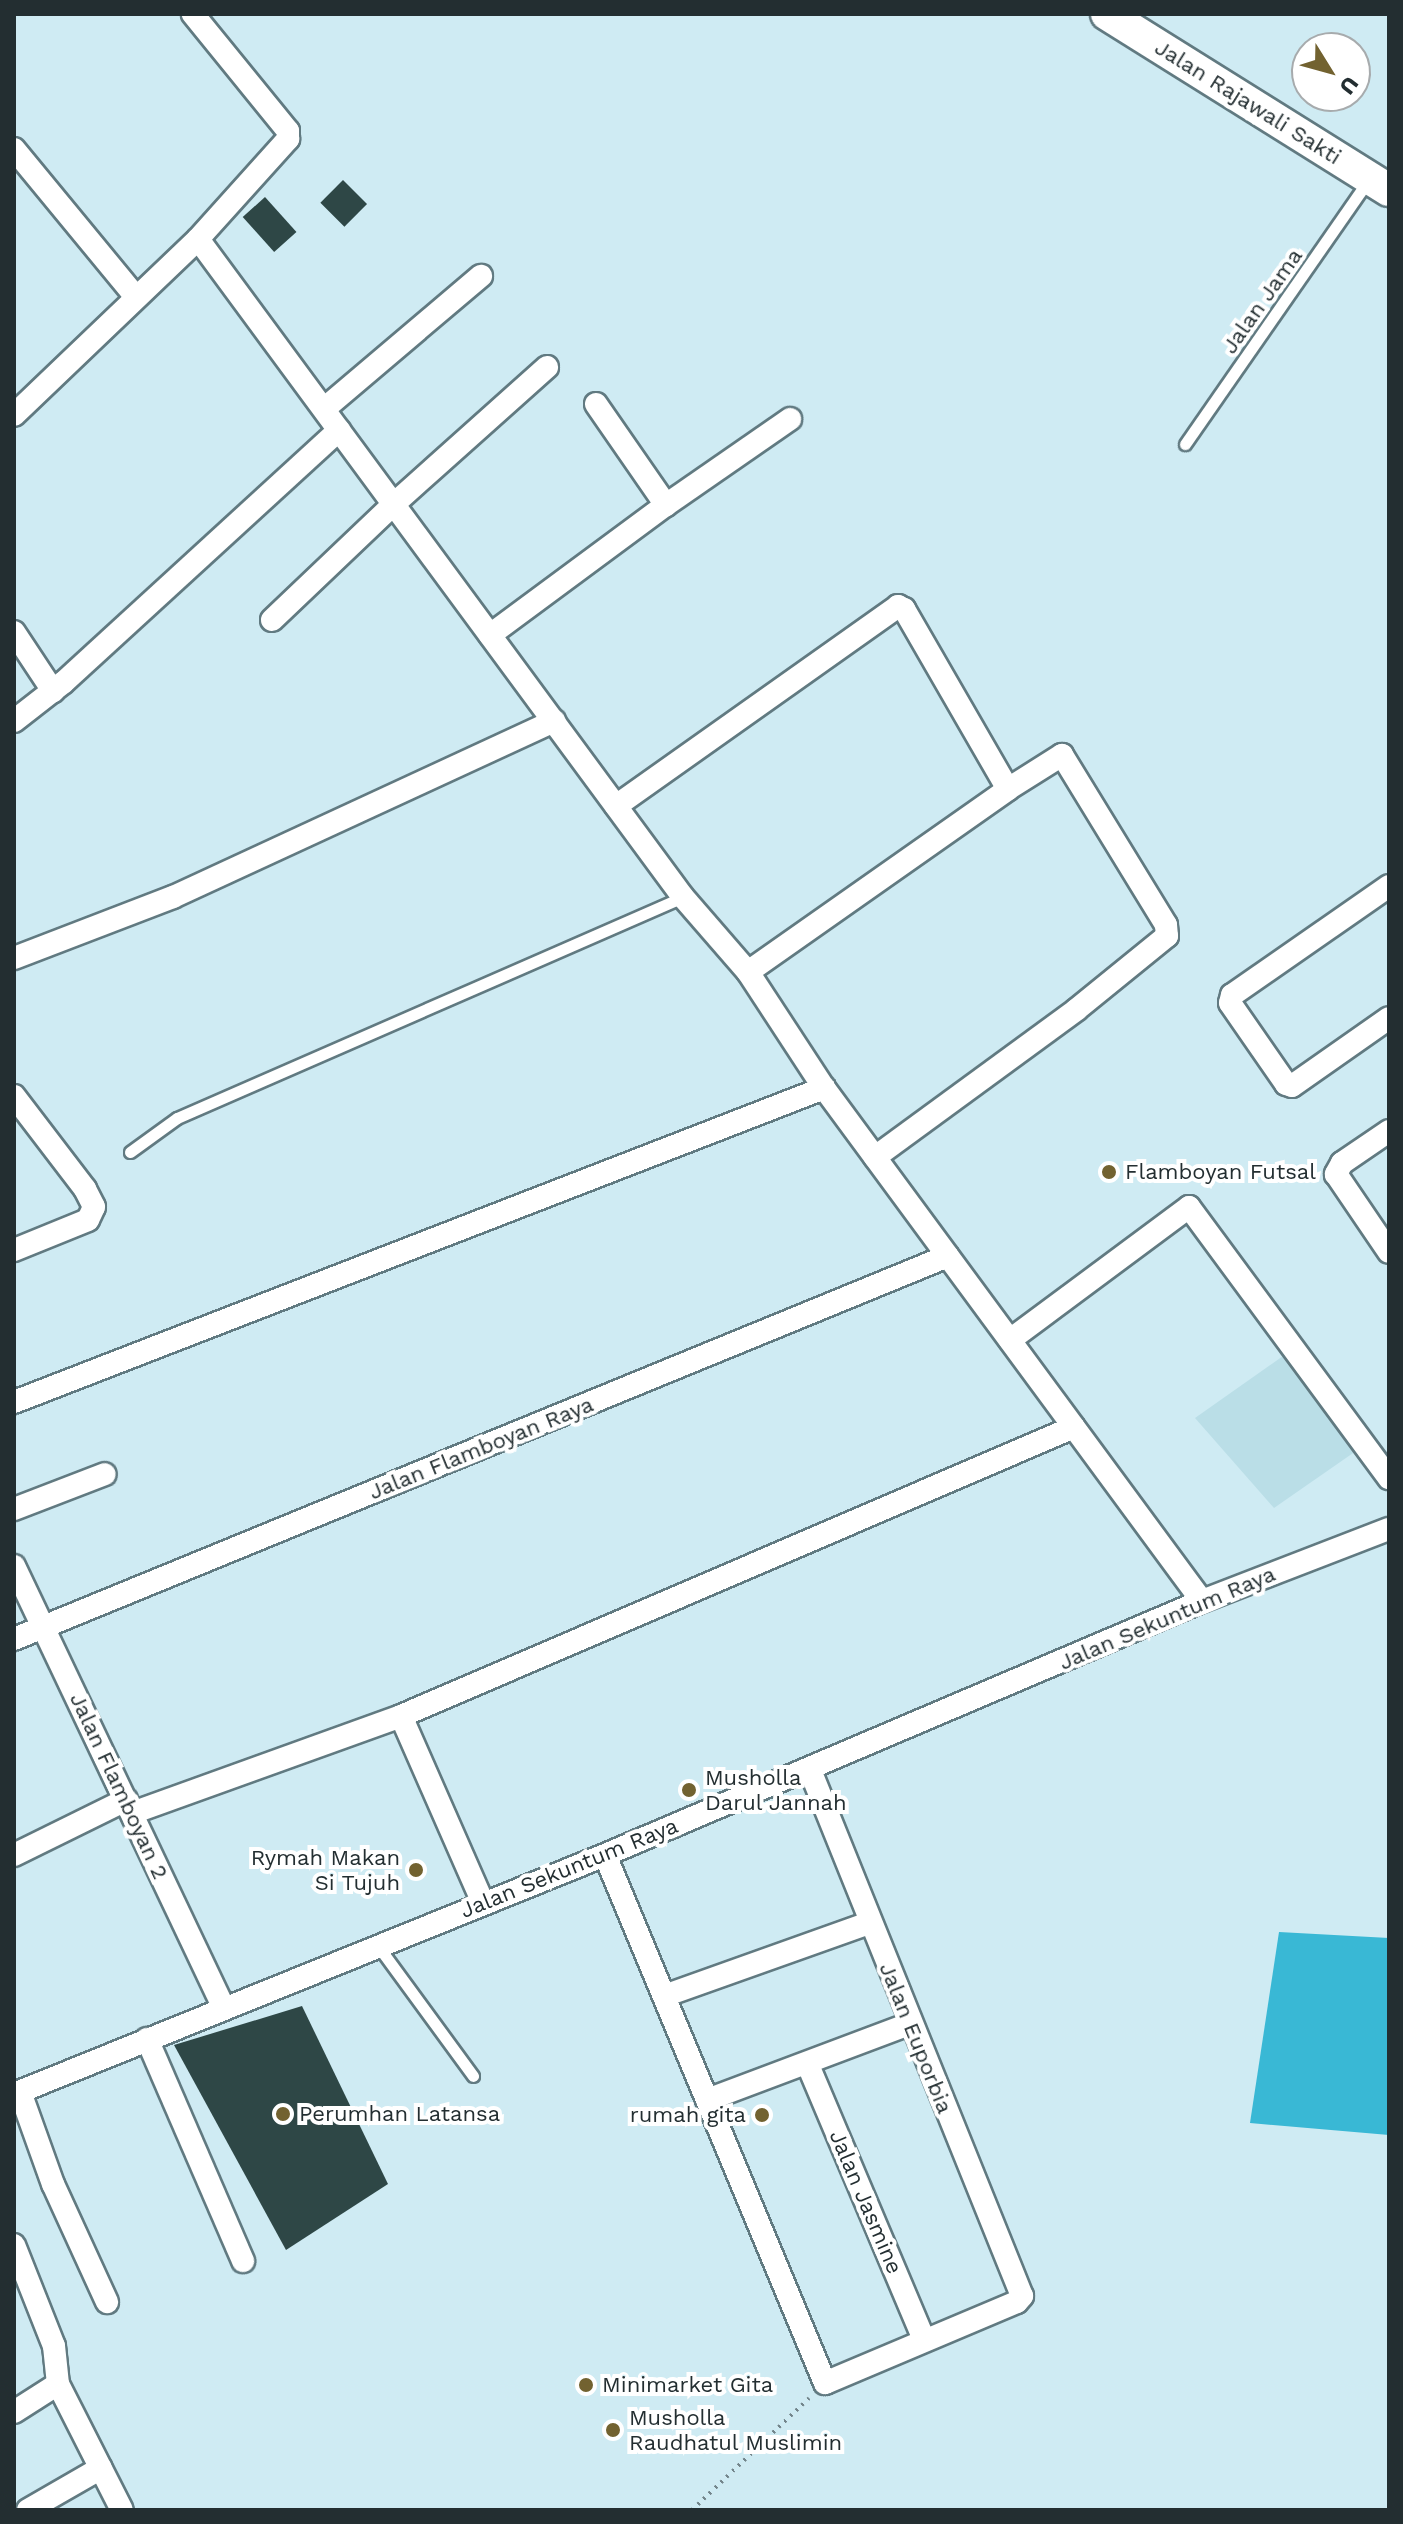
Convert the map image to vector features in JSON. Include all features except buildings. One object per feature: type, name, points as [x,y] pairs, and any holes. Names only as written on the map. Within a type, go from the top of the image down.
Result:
[{"type":"main road","name":"Jalan Rajawali Sakti","points":[[1107,14],[1379,184]]},
{"type":"street","points":[[16,409],[198,239],[288,139],[288,131],[193,14]]},
{"type":"street","points":[[14,149],[136,297]]},
{"type":"street","points":[[198,239],[683,897],[748,972],[824,1088],[1202,1601]]},
{"type":"street","points":[[324,409],[481,276]]},
{"type":"street","points":[[272,620],[395,503],[547,367]]},
{"type":"street","points":[[596,404],[666,505]]},
{"type":"street","points":[[490,635],[666,505],[790,419]]},
{"type":"street","points":[[14,721],[53,691],[339,430]]},
{"type":"street","points":[[616,806],[898,606],[904,609],[1008,789]]},
{"type":"street","points":[[14,632],[53,691]]},
{"type":"street","points":[[14,958],[173,897],[554,721]]},
{"type":"street","points":[[748,972],[1008,789],[1062,755],[1166,925],[1167,936],[1161,944],[1076,1010],[875,1157]]},
{"type":"street","points":[[1389,886],[1232,995],[1230,1003],[1286,1084],[1292,1086],[1389,1018]]},
{"type":"street","points":[[14,1402],[824,1088]]},
{"type":"street","points":[[14,1096],[85,1189],[94,1207],[88,1220],[14,1250]]},
{"type":"street","points":[[1389,1131],[1348,1158],[1339,1168],[1337,1179],[1389,1252]]},
{"type":"street","points":[[1010,1340],[1189,1207],[1389,1478]]},
{"type":"street","name":"Jalan Flamboyan Raya","points":[[14,1639],[948,1256]]},
{"type":"street","points":[[14,1855],[129,1806],[401,1716],[1074,1427]]},
{"type":"street","points":[[14,1509],[105,1474]]},
{"type":"street","name":"Jalan Sekuntum Raya","points":[[17,2093],[810,1770],[1202,1601],[1389,1529]]},
{"type":"street","name":"Jalan Flamboyan 2","points":[[14,1566],[224,2008]]},
{"type":"street","points":[[401,1716],[483,1903]]},
{"type":"street","name":"Jalan Euporbia","points":[[810,1770],[909,2024],[1022,2296],[1017,2302],[924,2339]]},
{"type":"street","points":[[605,1855],[825,2383],[924,2339]]},
{"type":"street","points":[[664,1996],[869,1923]]},
{"type":"street","points":[[707,2100],[808,2065],[909,2024]]},
{"type":"street","points":[[147,2039],[243,2261]]},
{"type":"street","name":"Jalan Jasmine","points":[[808,2065],[924,2339]]},
{"type":"street","points":[[17,2093],[53,2184],[107,2302]]},
{"type":"street","points":[[14,2245],[54,2346],[58,2384],[122,2510]]},
{"type":"street","points":[[14,2412],[58,2384]]},
{"type":"street","points":[[28,2510],[101,2468]]},
{"type":"lane","name":"Jalan Jama","points":[[1185,444],[1348,214],[1379,184]]},
{"type":"lane","points":[[130,1152],[177,1118],[683,897]]},
{"type":"lane","points":[[378,1946],[473,2076]]},
{"type":"path","points":[[692,2510],[825,2383]]},
{"type":"shaded area","points":[[1283,1356],[1356,1451],[1274,1508],[1195,1418]]},
{"type":"shaded area","points":[[1279,1932],[1389,1938],[1389,2135],[1250,2123]]},
{"type":"place","name":"Flamboyan Futsal","points":[[1109,1172]]},
{"type":"place","name":"Musholla Darul Jannah","points":[[689,1790]]},
{"type":"place","name":"Rymah Makan Si Tujuh","points":[[416,1870]]},
{"type":"place","name":"Perumhan Latansa","points":[[283,2114]]},
{"type":"place","name":"rumah gita","points":[[762,2115]]},
{"type":"place","name":"Minimarket Gita","points":[[586,2385]]},
{"type":"place","name":"Musholla Raudhatul Muslimin","points":[[613,2430]]}]
